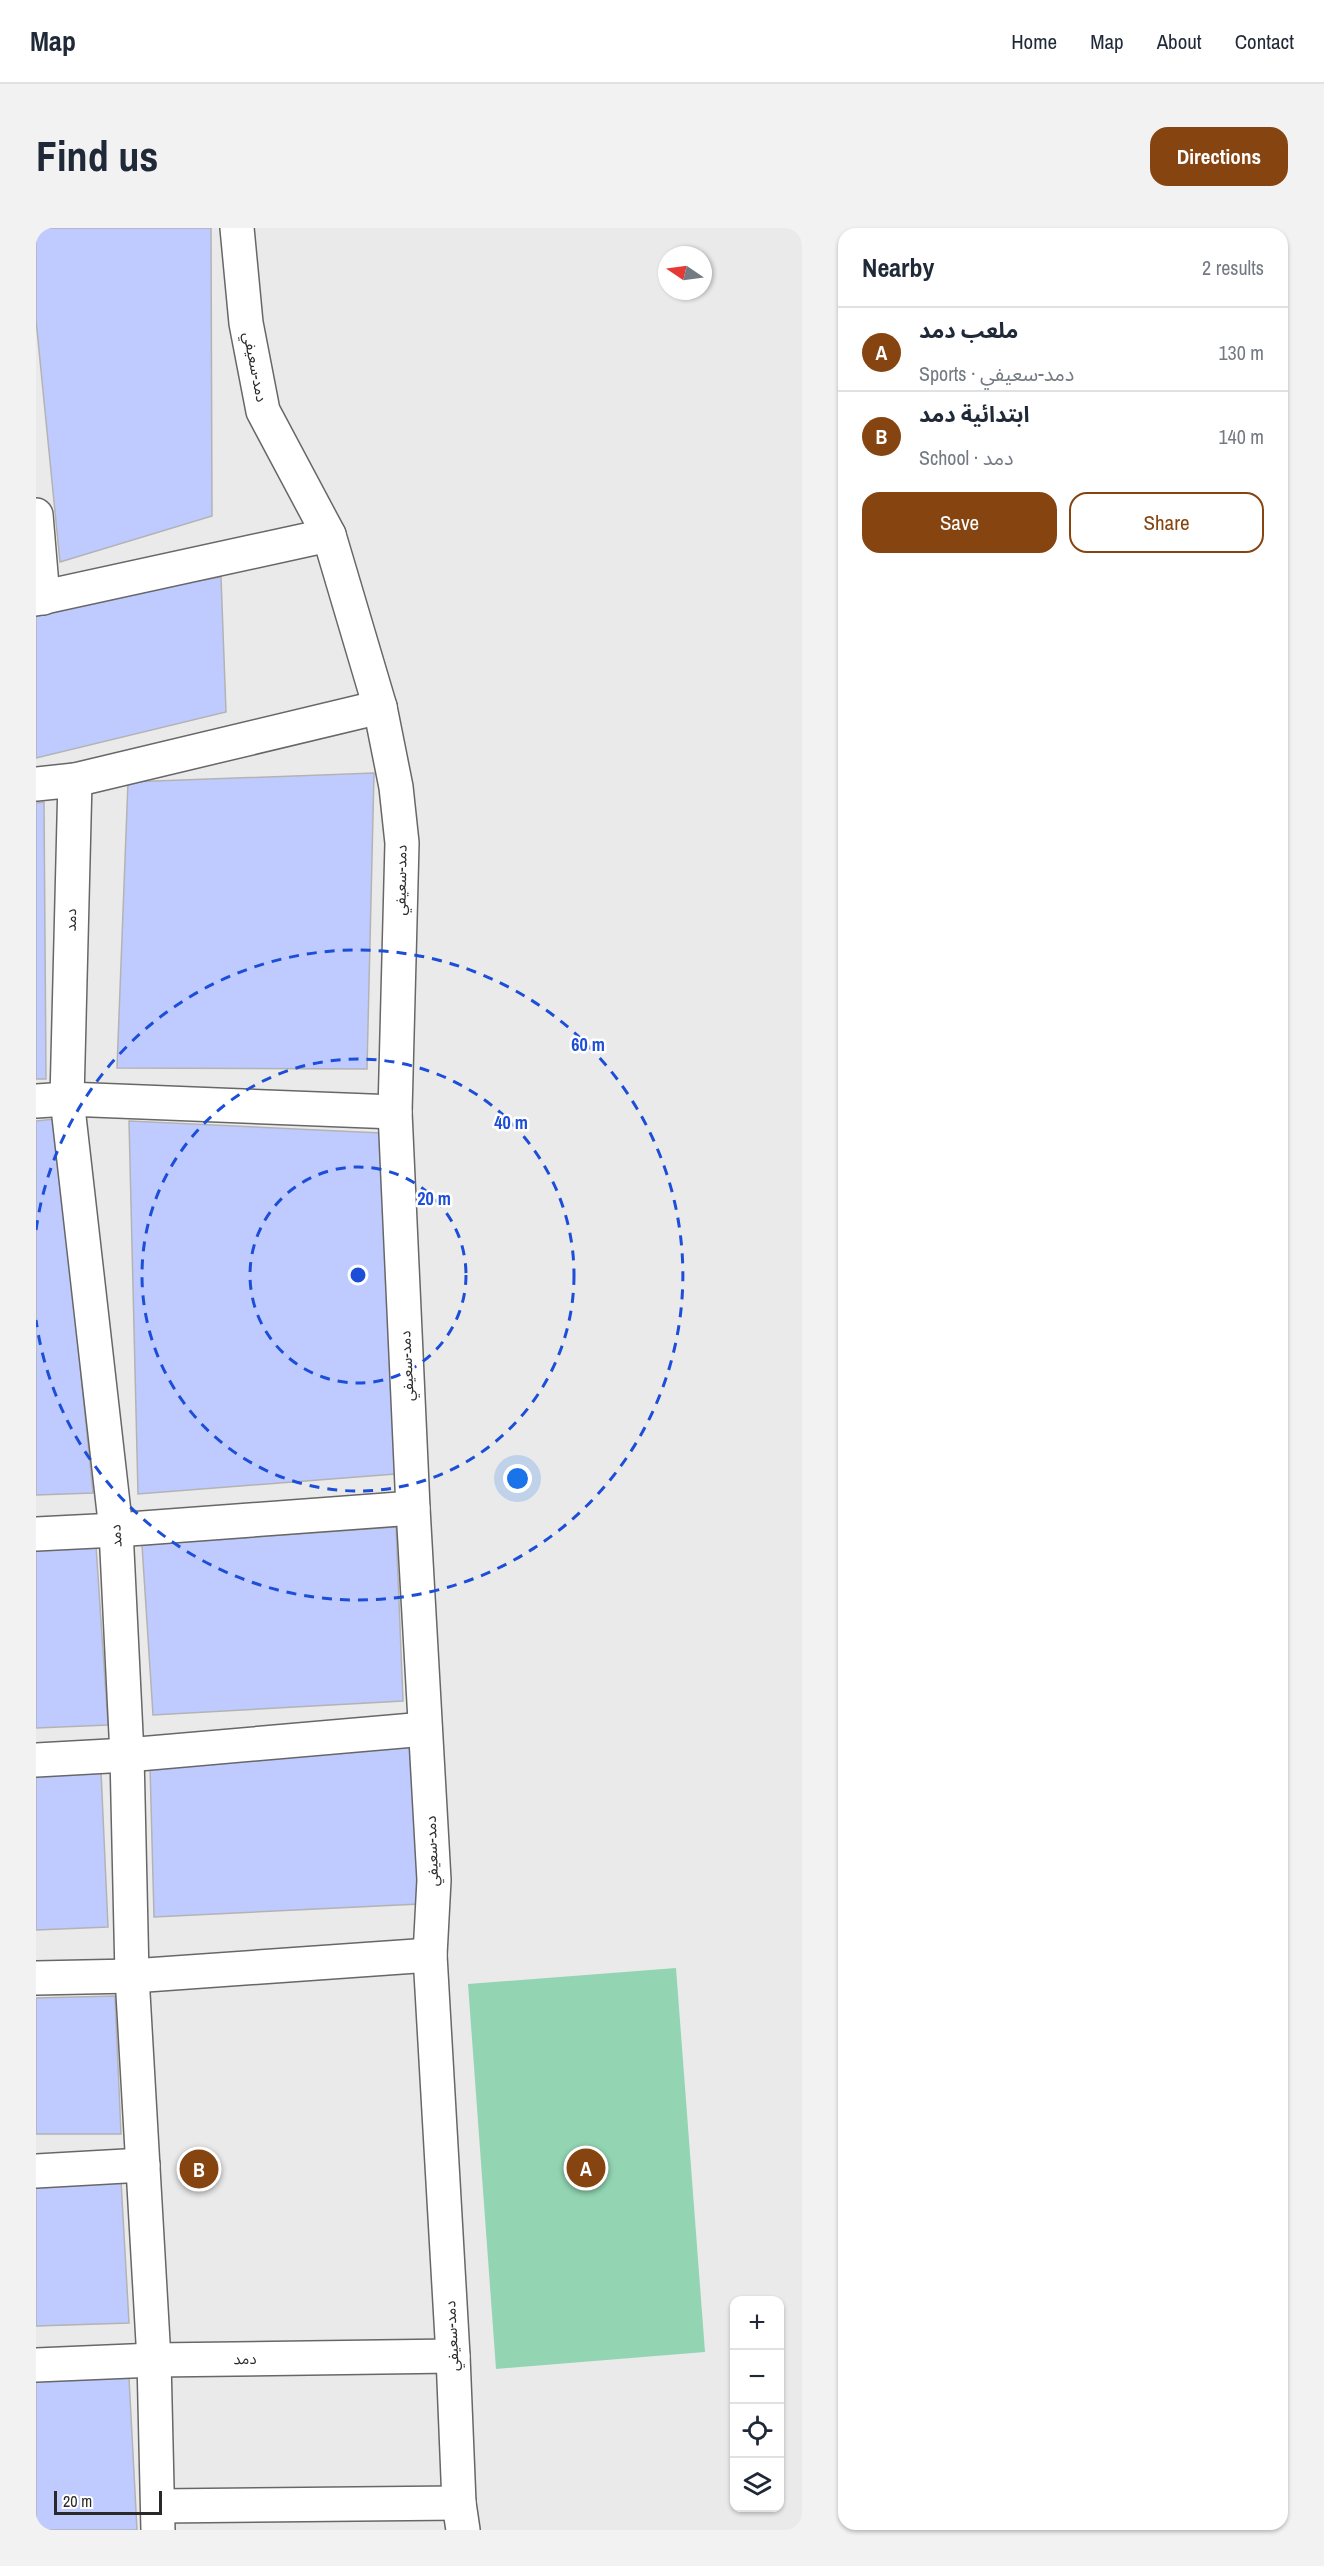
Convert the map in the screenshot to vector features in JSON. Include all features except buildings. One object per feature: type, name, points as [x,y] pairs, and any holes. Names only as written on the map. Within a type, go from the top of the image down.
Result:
[{"type":"street","name":"دمد-سعيفي","points":[[237,228],[246,323],[263,411],[329,535],[380,707],[396,787],[402,843],[395,1112],[413,1508],[434,1880],[430,1956],[461,2516]]},
{"type":"street","points":[[36,515],[40,598],[329,535]]},
{"type":"street","points":[[36,784],[75,780],[380,707]]},
{"type":"street","name":"دمد","points":[[75,780],[52,1100],[116,1530],[127,1755],[132,1976],[154,2360],[159,2518]]},
{"type":"street","points":[[52,1100],[395,1112]]},
{"type":"street","points":[[36,1534],[413,1508]]},
{"type":"street","points":[[36,1760],[127,1755],[425,1729]]},
{"type":"street","points":[[36,1978],[132,1976],[430,1956]]},
{"type":"street","points":[[36,2171],[143,2165]]},
{"type":"street","name":"دمد","points":[[36,2365],[154,2360],[453,2356]]},
{"type":"street","points":[[159,2518],[461,2516]]},
{"type":"green space","points":[[676,1968],[705,2352],[496,2369],[468,1984]]},
{"type":"place","name":"ملعب دمد","points":[[586,2168]]},
{"type":"place","name":"ابتدائية دمد","points":[[199,2169]]}]
